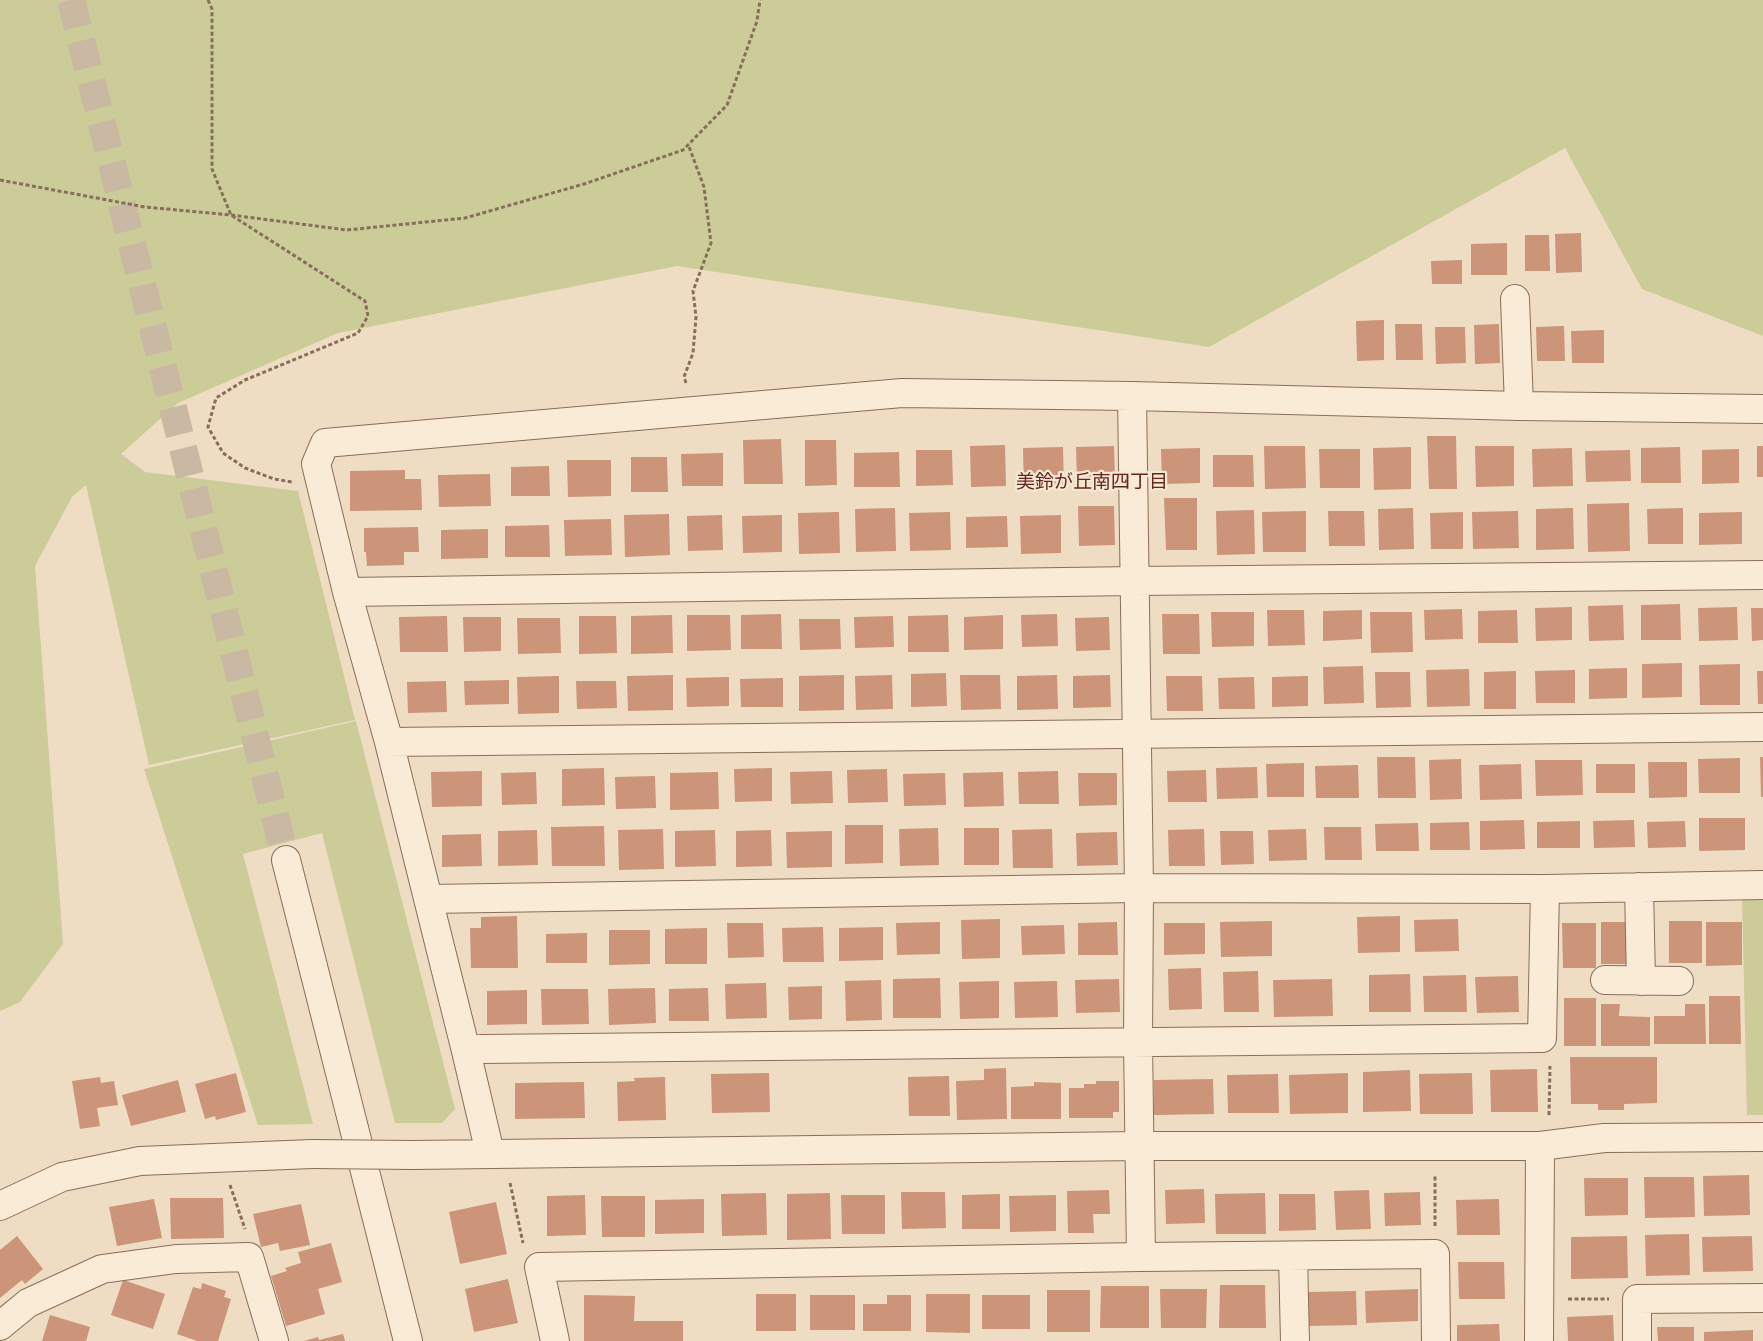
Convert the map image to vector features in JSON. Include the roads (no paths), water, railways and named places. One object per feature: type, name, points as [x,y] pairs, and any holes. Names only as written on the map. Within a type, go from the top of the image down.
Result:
[{"type":"street","points":[[1515,299],[1519,406]]},
{"type":"street","points":[[490,1153],[389,742],[347,592],[316,464],[325,443],[902,393],[1132,396],[1519,406],[1763,409]]},
{"type":"street","points":[[1132,396],[1136,581],[1141,1257]]},
{"type":"street","points":[[347,592],[1763,574]]},
{"type":"street","points":[[389,742],[1763,727]]},
{"type":"street","points":[[286,860],[408,1341]]},
{"type":"street","points":[[428,899],[1139,888],[1545,889],[1763,885]]},
{"type":"street","points":[[1639,887],[1641,981]]},
{"type":"street","points":[[466,1051],[481,1049],[1542,1038],[1545,889]]},
{"type":"street","points":[[1605,980],[1679,981]]},
{"type":"street","points":[[1539,1341],[1544,1133]]},
{"type":"street","points":[[0,1206],[62,1178],[140,1161],[312,1154],[412,1155],[1139,1146],[1544,1133],[1604,1138],[1763,1137]]},
{"type":"street","points":[[555,1341],[539,1266],[1435,1254],[1436,1341]]},
{"type":"street","points":[[1293,1256],[1294,1341]]},
{"type":"street","points":[[0,1326],[28,1303],[102,1269],[176,1259],[249,1257],[274,1341]]},
{"type":"street","points":[[1638,1341],[1637,1299],[1763,1298]]},
{"type":"tunnel","points":[[71,0],[286,860]]},
{"type":"district","name":"美鈴が丘南四丁目","points":[[1092,483]]}]
